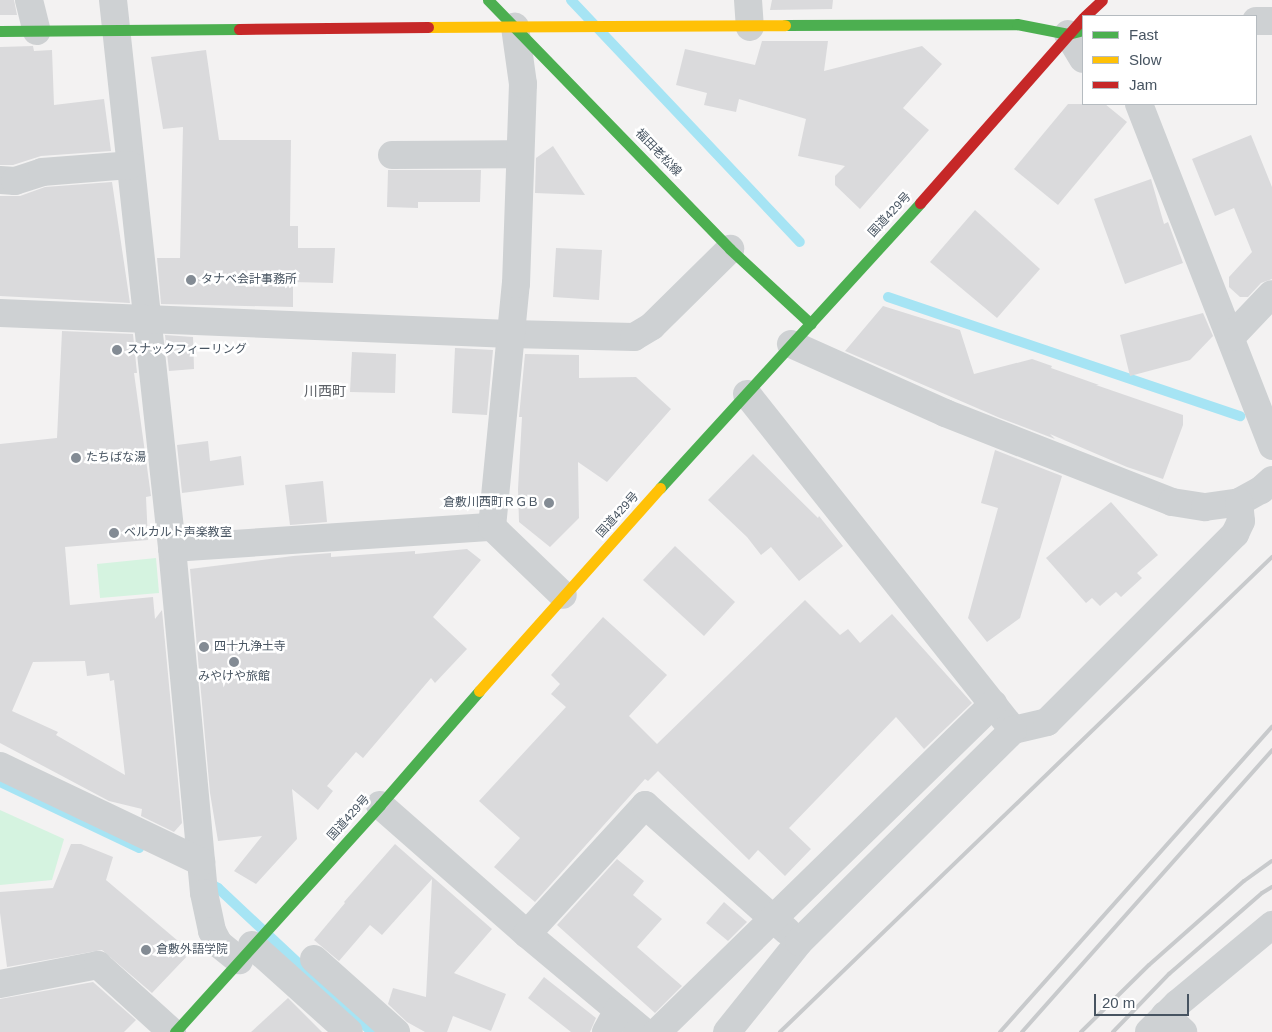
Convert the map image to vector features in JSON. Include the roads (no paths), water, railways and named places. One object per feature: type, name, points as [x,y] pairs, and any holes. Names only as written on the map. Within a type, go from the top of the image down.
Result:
[{"type":"main road","name":"福田老松線","points":[[488,0],[730,248],[810,324]]},
{"type":"main road","name":"国道429号","points":[[1089,15],[1102,0]]},
{"type":"main road","points":[[0,31],[585,28],[613,27],[749,13],[1080,25]]},
{"type":"main road","name":"国道429号","points":[[173,1032],[380,805],[564,596],[1080,25]]},
{"type":"street","points":[[30,0],[36,31]]},
{"type":"street","points":[[113,0],[172,548],[202,874],[212,931],[220,944],[250,948],[349,1032]]},
{"type":"street","points":[[1257,21],[1272,21]]},
{"type":"street","points":[[1080,25],[1082,48]]},
{"type":"street","points":[[492,526],[516,284],[523,84],[515,27]]},
{"type":"street","points":[[1139,105],[1272,446]]},
{"type":"street","points":[[392,155],[520,154]]},
{"type":"street","points":[[0,180],[15,181],[42,172],[130,164]]},
{"type":"street","points":[[0,312],[148,320],[634,337],[652,326],[730,248]]},
{"type":"street","points":[[1231,337],[1272,294]]},
{"type":"street","points":[[791,344],[945,413],[1172,502],[1205,507],[1239,502],[1261,490],[1272,480]]},
{"type":"street","points":[[747,394],[1013,730]]},
{"type":"street","points":[[727,1032],[799,942],[1013,730],[1047,722],[1214,555],[1238,528],[1241,521],[1239,502]]},
{"type":"street","points":[[172,548],[492,526],[564,596]]},
{"type":"street","points":[[658,1032],[993,704]]},
{"type":"street","points":[[0,766],[202,874]]},
{"type":"street","points":[[380,805],[527,934],[612,1021],[644,1032]]},
{"type":"street","points":[[527,934],[645,805],[799,942]]},
{"type":"street","points":[[1166,1026],[1272,925]]},
{"type":"street","points":[[314,959],[396,1032]]},
{"type":"street","points":[[0,984],[98,965],[173,1032]]},
{"type":"waterway","points":[[571,0],[800,242]]},
{"type":"waterway","points":[[888,297],[1240,416]]},
{"type":"waterway","points":[[0,782],[139,848]]},
{"type":"waterway","points":[[206,881],[218,888],[372,1032]]},
{"type":"railway","points":[[780,1032],[1272,557]]},
{"type":"railway","points":[[1000,1032],[1272,727]]},
{"type":"railway","points":[[1022,1032],[1272,750]]},
{"type":"railway","points":[[1081,1032],[1149,965],[1244,881],[1272,861]]},
{"type":"railway","points":[[1113,1032],[1169,974],[1262,893],[1272,887]]},
{"type":"place","name":"タナベ会計事務所","points":[[191,280]]},
{"type":"place","name":"スナックフィーリング","points":[[117,350]]},
{"type":"place","name":"たちばな湯","points":[[76,458]]},
{"type":"place","name":"倉敷川西町ＲＧＢ","points":[[549,503]]},
{"type":"place","name":"ベルカルト声楽教室","points":[[114,533]]},
{"type":"place","name":"四十九浄土寺","points":[[204,647]]},
{"type":"place","name":"みやけや旅館","points":[[234,662]]},
{"type":"place","name":"倉敷外語学院","points":[[146,950]]},
{"type":"district","name":"川西町","points":[[325,391]]}]
